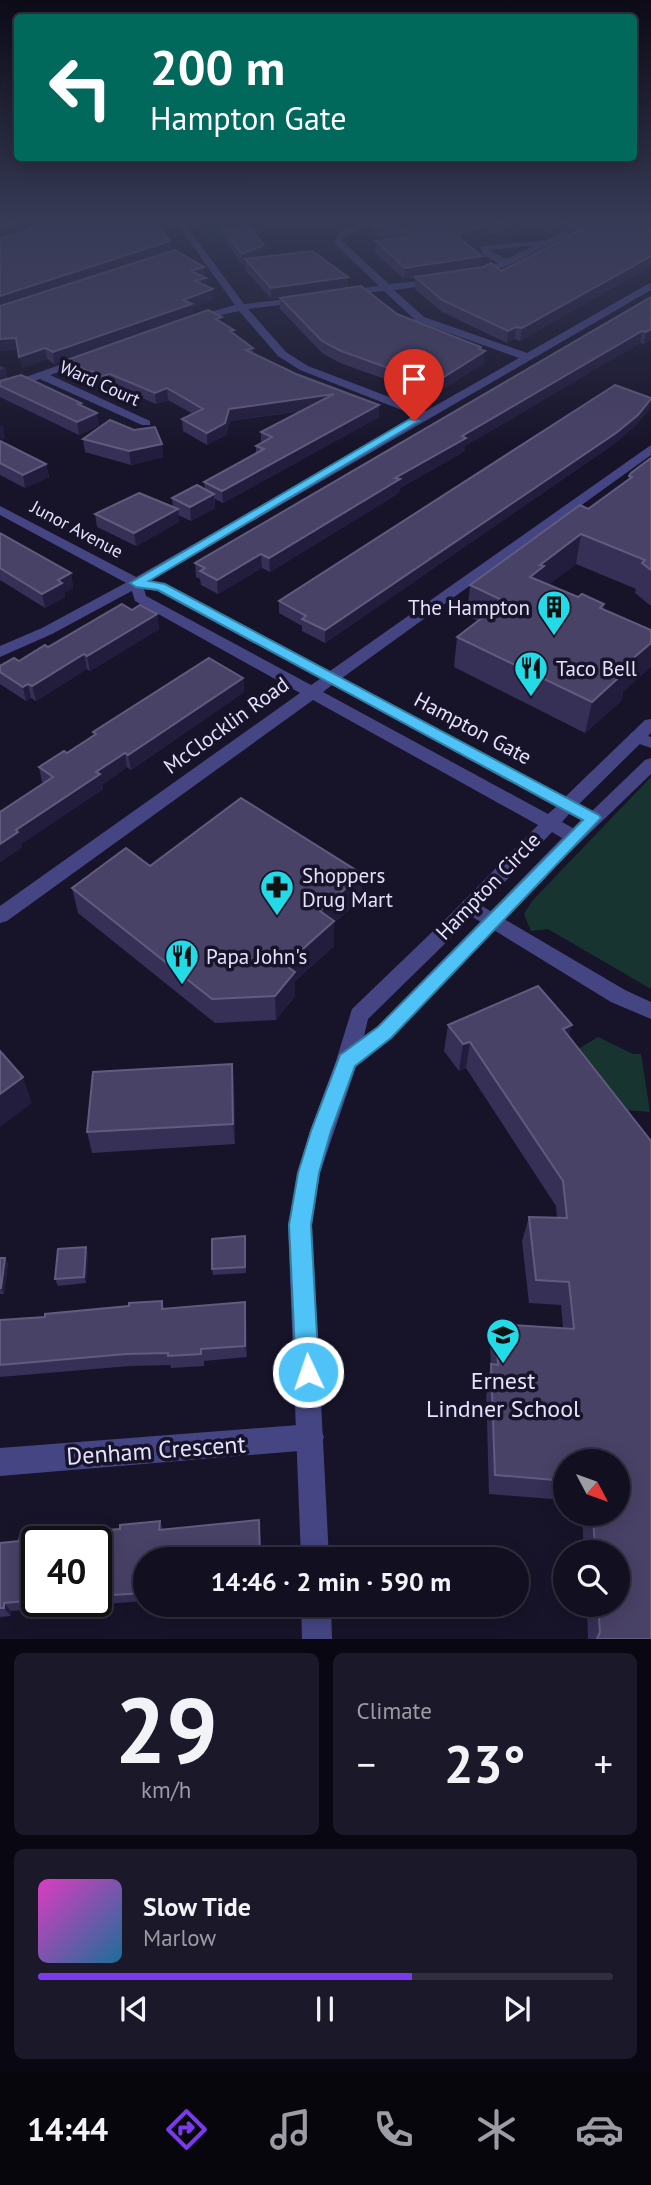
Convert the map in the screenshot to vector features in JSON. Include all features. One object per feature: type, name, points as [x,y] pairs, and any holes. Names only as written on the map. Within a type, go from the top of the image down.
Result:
[{"type":"street","points":[[233,296],[273,346],[293,361],[323,376],[425,415]]},
{"type":"street","points":[[396,296],[412,314],[428,324],[525,356]]},
{"type":"street","points":[[0,652],[47,631],[136,583],[632,296]]},
{"type":"street","points":[[177,326],[241,307],[312,298]]},
{"type":"street","points":[[0,390],[102,353]]},
{"type":"street","name":"Ward Court","points":[[40,375],[146,423]]},
{"type":"street","name":"McClocklin Road","points":[[0,916],[651,449]]},
{"type":"street","name":"Junor Avenue","points":[[0,510],[136,583],[161,587],[332,678]]},
{"type":"street","name":"Junor Avenue","points":[[136,583],[140,598],[313,691]]},
{"type":"street","name":"Hampton Gate","points":[[332,678],[593,818]]},
{"type":"street","points":[[313,691],[575,836]]},
{"type":"street","name":"Hampton Circle","points":[[315,1547],[300,1225],[309,1173],[321,1131],[347,1061],[359,1015],[470,906],[568,804],[646,734]]},
{"type":"street","name":"Hampton Circle","points":[[347,1061],[385,1032],[575,836],[609,807],[651,764]]},
{"type":"street","points":[[470,906],[618,996],[651,1011]]},
{"type":"street","name":"Denham Crescent","points":[[0,1462],[311,1437]]},
{"type":"street","points":[[316,1617],[317,1639]]},
{"type":"green space","points":[[651,777],[651,989],[548,929],[531,931],[524,914],[532,901]]},
{"type":"green space","points":[[598,1037],[633,1054],[641,1054],[650,1112],[613,1109],[575,1051]]},
{"type":"building","points":[[30,296],[193,296],[183,300],[192,304],[53,352],[45,348],[19,357],[16,338],[0,339],[0,306]]},
{"type":"building","points":[[374,296],[397,314],[481,347],[479,349],[485,351],[433,384],[341,351],[322,341],[280,298]]},
{"type":"building","points":[[438,296],[578,296],[522,328],[516,327],[508,331]]},
{"type":"building","points":[[651,297],[651,329],[642,331],[462,436],[466,438],[395,478],[400,479],[269,558],[261,554],[217,580],[200,571],[205,568],[195,563]]},
{"type":"building","points":[[208,310],[222,317],[216,319],[234,330],[230,331],[253,348],[246,350],[296,374],[379,405],[222,491],[204,482],[264,449],[256,446],[272,437],[261,432],[334,394],[229,409],[225,423],[207,433],[182,419],[203,409],[167,388],[155,393],[110,374],[102,376],[93,371],[89,372],[67,360]]},
{"type":"building","points":[[21,375],[97,413],[77,422],[0,386],[0,381]]},
{"type":"building","points":[[615,385],[651,399],[638,415],[616,433],[325,630],[302,619],[306,616],[279,601]]},
{"type":"building","points":[[110,420],[134,430],[155,427],[162,444],[129,451],[83,439]]},
{"type":"building","points":[[0,441],[46,464],[23,475],[0,463]]},
{"type":"building","points":[[651,458],[651,570],[642,563],[645,560],[581,534],[540,565],[544,566],[530,577],[578,597],[582,594],[604,604],[600,608],[651,630],[651,643],[623,667],[628,669],[592,702],[457,637],[504,601],[470,585],[580,505],[588,509],[632,477],[629,476],[631,473]]},
{"type":"building","points":[[197,485],[214,494],[190,507],[172,498]]},
{"type":"building","points":[[139,493],[178,509],[134,533],[95,514]]},
{"type":"building","points":[[0,533],[71,573],[58,580],[62,583],[42,594],[0,568]]},
{"type":"building","points":[[122,604],[132,610],[140,605],[157,614],[32,686],[28,684],[23,687],[0,672],[0,666],[14,658],[19,661],[45,645],[48,647]]},
{"type":"building","points":[[209,658],[243,678],[128,755],[125,753],[96,772],[100,774],[16,830],[18,832],[0,844],[0,812],[53,777],[39,767],[64,751],[67,753],[96,734],[93,732]]},
{"type":"building","points":[[241,798],[362,874],[320,911],[334,921],[285,965],[295,972],[275,996],[212,999],[72,888],[126,848],[150,866]]},
{"type":"building","points":[[538,986],[572,1025],[563,1029],[651,1141],[651,1639],[597,1639],[600,1632],[599,1617],[630,1617],[630,1540],[594,1540],[594,1526],[630,1526],[630,1449],[553,1449],[553,1480],[495,1475],[491,1364],[498,1365],[496,1324],[574,1329],[569,1282],[536,1280],[529,1217],[567,1218],[563,1181],[470,1042],[463,1044],[448,1025]]},
{"type":"building","points":[[0,1051],[23,1077],[0,1094]]},
{"type":"building","points":[[232,1064],[233,1124],[87,1132],[93,1072]]},
{"type":"building","points":[[245,1236],[245,1267],[212,1269],[212,1239]]},
{"type":"building","points":[[86,1247],[84,1277],[55,1279],[58,1249]]},
{"type":"building","points":[[0,1258],[5,1258],[1,1288],[0,1288]]},
{"type":"building","points":[[162,1301],[162,1309],[245,1302],[245,1346],[201,1349],[201,1354],[126,1354],[0,1365],[0,1320],[45,1317],[45,1314]]},
{"type":"building","points":[[259,1520],[260,1547],[133,1547],[133,1594],[112,1595],[112,1530],[120,1529],[120,1525],[160,1521],[159,1530]]},
{"type":"building","points":[[20,1536],[21,1601],[4,1603],[4,1608],[0,1608],[0,1543],[19,1541]]},
{"type":"place","name":"The Hampton","points":[[554,637]]},
{"type":"place","name":"Taco Bell","points":[[531,698]]},
{"type":"place","name":"Shoppers Drug Mart","points":[[277,917]]},
{"type":"place","name":"Papa John's","points":[[182,986]]},
{"type":"place","name":"Ernest Lindner School","points":[[503,1365]]},
{"type":"route","points":[[308,1372],[300,1225],[309,1173],[321,1131],[347,1061],[385,1032],[593,818],[161,587],[136,583],[414,421]]}]
